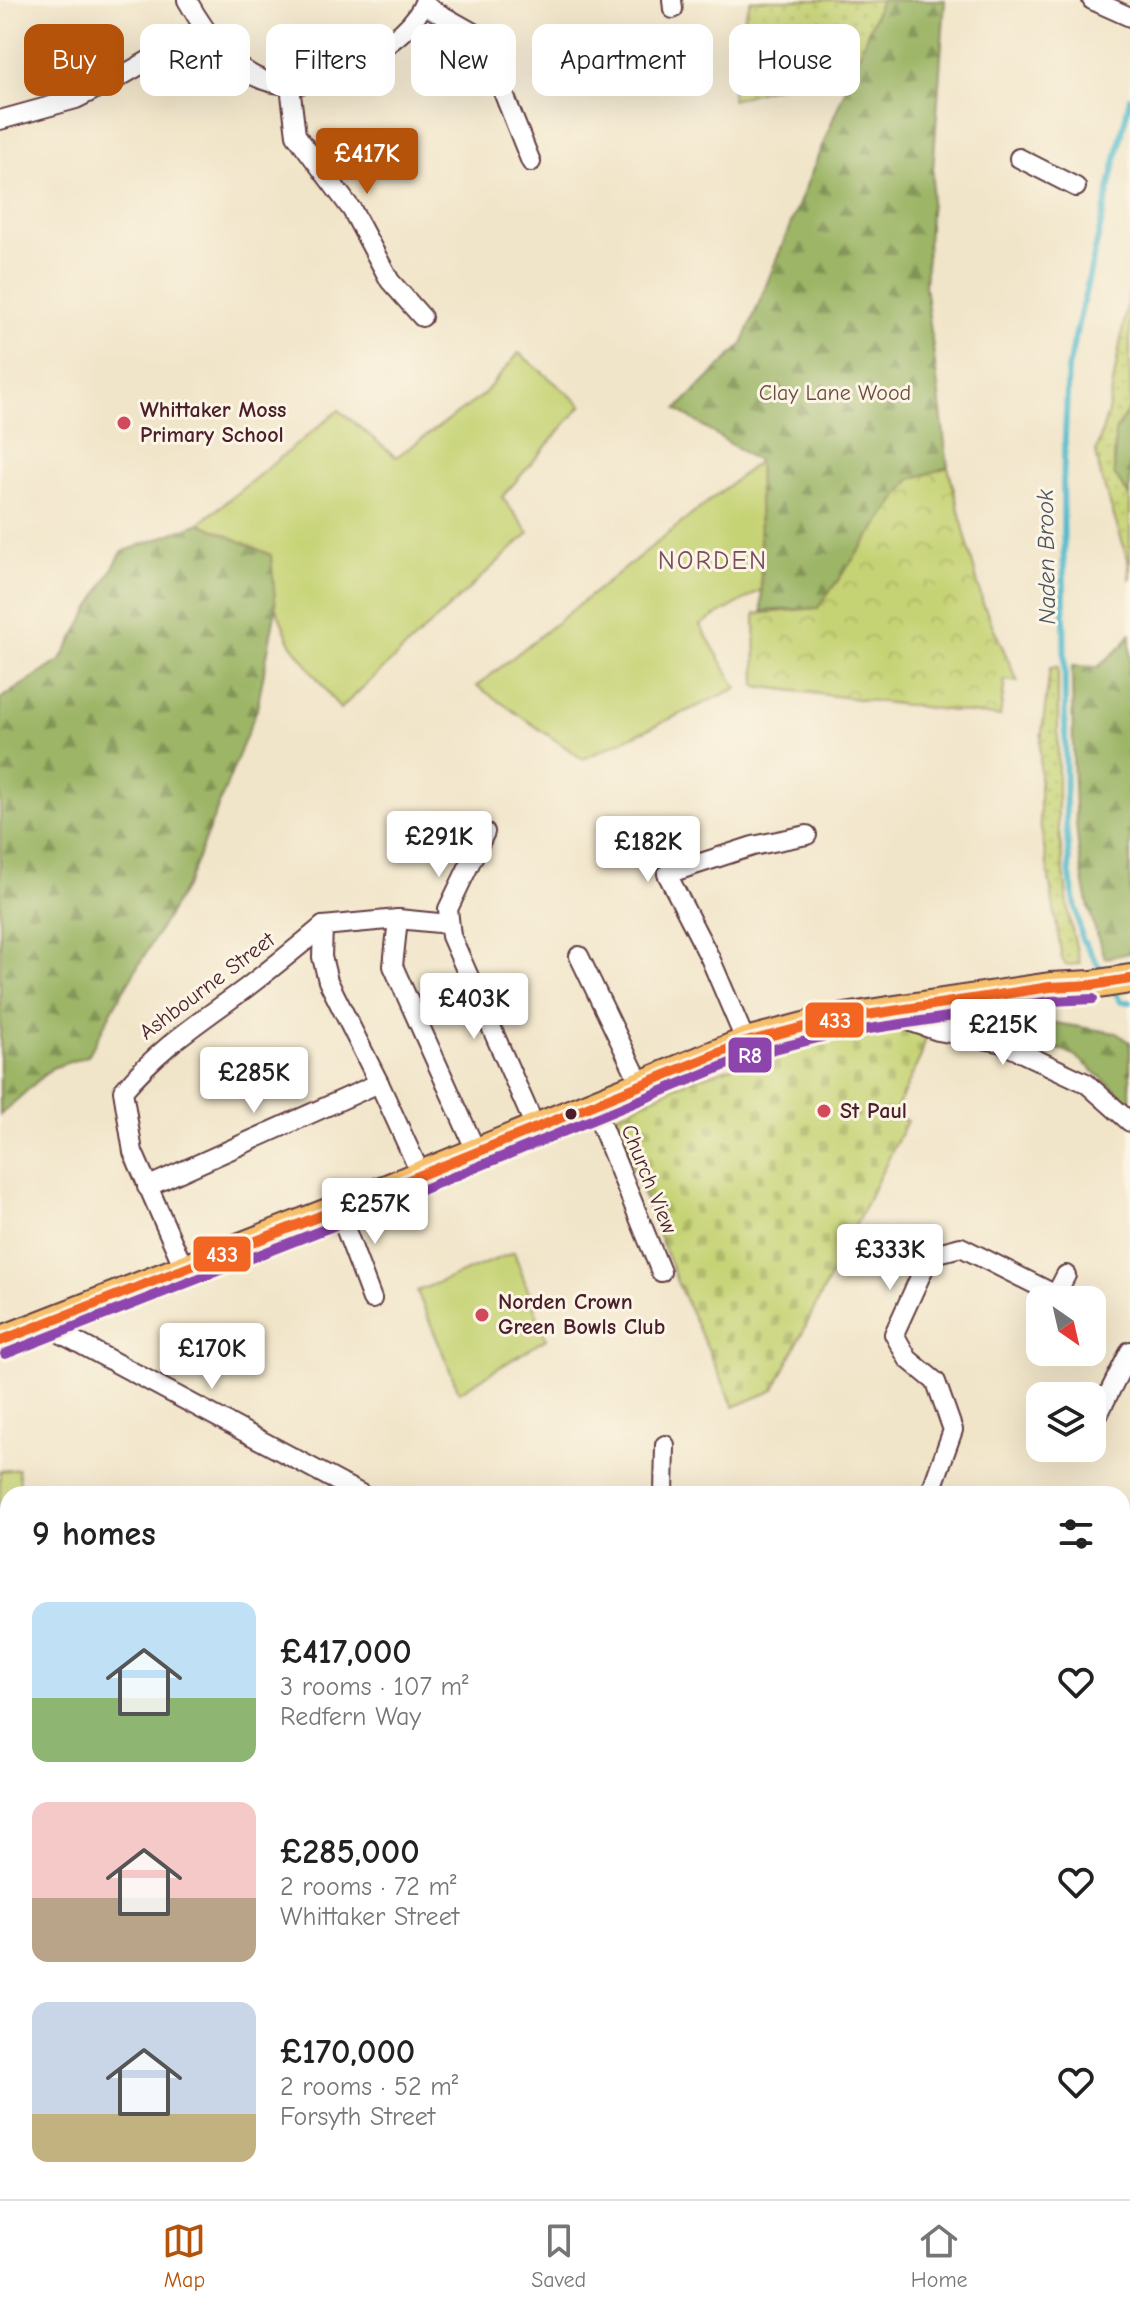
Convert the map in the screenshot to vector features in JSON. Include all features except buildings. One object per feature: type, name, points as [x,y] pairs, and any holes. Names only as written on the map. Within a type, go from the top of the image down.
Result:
[{"type":"main road","points":[[0,1341],[338,1209],[746,1042],[827,1021],[882,1012],[1050,987],[1113,982]]},
{"type":"street","points":[[187,0],[200,24]]},
{"type":"street","points":[[1092,0],[1130,17]]},
{"type":"street","points":[[395,37],[424,2],[481,37],[531,162]]},
{"type":"street","points":[[0,120],[76,99],[140,65]]},
{"type":"street","points":[[291,96],[296,135],[352,210],[390,281],[422,317]]},
{"type":"street","points":[[1019,158],[1076,187]]},
{"type":"street","points":[[485,832],[448,909],[450,930],[536,1129]]},
{"type":"street","points":[[746,1042],[710,958],[667,874],[753,846],[807,835]]},
{"type":"street","points":[[421,1175],[328,981],[322,957],[323,926],[398,919],[450,930]]},
{"type":"street","points":[[398,919],[393,966],[477,1153]]},
{"type":"street","name":"Ashbourne Street","points":[[184,1268],[133,1152],[123,1091],[148,1061],[179,1035],[243,990],[323,926]]},
{"type":"street","points":[[579,956],[641,1085]]},
{"type":"street","points":[[882,1012],[938,1031],[999,1042],[1086,1083],[1130,1122]]},
{"type":"street","points":[[147,1187],[379,1083]]},
{"type":"street","name":"Church View","points":[[593,1105],[661,1272]]},
{"type":"street","points":[[338,1209],[372,1299]]},
{"type":"street","points":[[933,1486],[953,1430],[936,1382],[908,1359],[894,1334],[930,1255],[961,1247],[1032,1286]]},
{"type":"street","points":[[1060,1286],[1066,1275]]},
{"type":"street","points":[[43,1324],[346,1486]]},
{"type":"street","points":[[1106,1399],[1130,1351]]},
{"type":"street","points":[[664,1486],[665,1445]]},
{"type":"green space","points":[[751,0],[881,0],[860,53],[860,24],[741,24]]},
{"type":"green space","name":"Clay Lane Wood","points":[[881,0],[945,0],[925,285],[948,467],[911,479],[818,608],[762,611],[758,462],[677,409],[742,345],[842,96],[860,96],[860,52]]},
{"type":"green space","points":[[1130,288],[1130,407],[1115,432],[1114,474],[1130,497],[1130,580],[1128,559],[1100,474],[1096,451],[1108,412]]},
{"type":"green space","points":[[519,353],[582,405],[502,497],[529,533],[340,709],[290,642],[276,608],[271,555],[200,523],[339,410],[396,457],[482,396]]},
{"type":"green space","points":[[1130,407],[1130,497],[1114,474],[1115,432]]},
{"type":"green space","points":[[758,462],[761,590],[700,625],[737,688],[583,759],[477,686]]},
{"type":"green space","points":[[948,467],[983,604],[1018,682],[1005,680],[1000,717],[756,686],[755,614],[818,608],[911,479]]},
{"type":"green space","points":[[200,523],[271,555],[276,608],[257,709],[188,882],[88,1056],[52,1068],[0,1115],[0,699],[61,660],[122,552]]},
{"type":"green space","points":[[1130,634],[1130,953],[1105,958],[1093,923],[1079,851],[1075,814],[1072,666],[1098,667],[1123,645]]},
{"type":"green space","points":[[1058,667],[1058,824],[1070,921],[1080,964],[1066,965],[1062,959],[1040,822],[1040,748],[1050,668]]},
{"type":"green space","points":[[1031,1019],[1116,1033],[1130,1042],[1130,1102],[1077,1057],[1037,1040]]},
{"type":"green space","points":[[890,1028],[927,1033],[921,1056],[894,1114],[907,1121],[774,1390],[734,1407],[678,1284],[613,1117],[683,1083],[792,1047]]},
{"type":"green space","name":"Norden Crown Green Bowls Club","points":[[514,1252],[546,1339],[459,1392],[417,1291]]},
{"type":"green space","points":[[18,1469],[21,1486],[0,1486],[0,1471]]},
{"type":"waterway","name":"Naden Brook","points":[[1105,976],[1082,939],[1070,876],[1066,822],[1063,483],[1068,368],[1130,98]]},
{"type":"waterway","name":"Naden Brook","points":[[1113,989],[1121,1002],[1130,1002]]},
{"type":"transit line","name":"433","points":[[0,1341],[338,1209],[746,1042],[827,1021],[1050,987],[1130,979]]},
{"type":"transit line","name":"R8","points":[[5,1354],[343,1222],[750,1055],[830,1035],[1051,1001],[1093,999]]},
{"type":"place","name":"Whittaker Moss Primary School","points":[[124,423]]},
{"type":"place","name":"St Paul","points":[[824,1111]]},
{"type":"place","name":"Norden Crown Green Bowls Club","points":[[482,1315]]},
{"type":"district","name":"NORDEN","points":[[713,561]]}]
